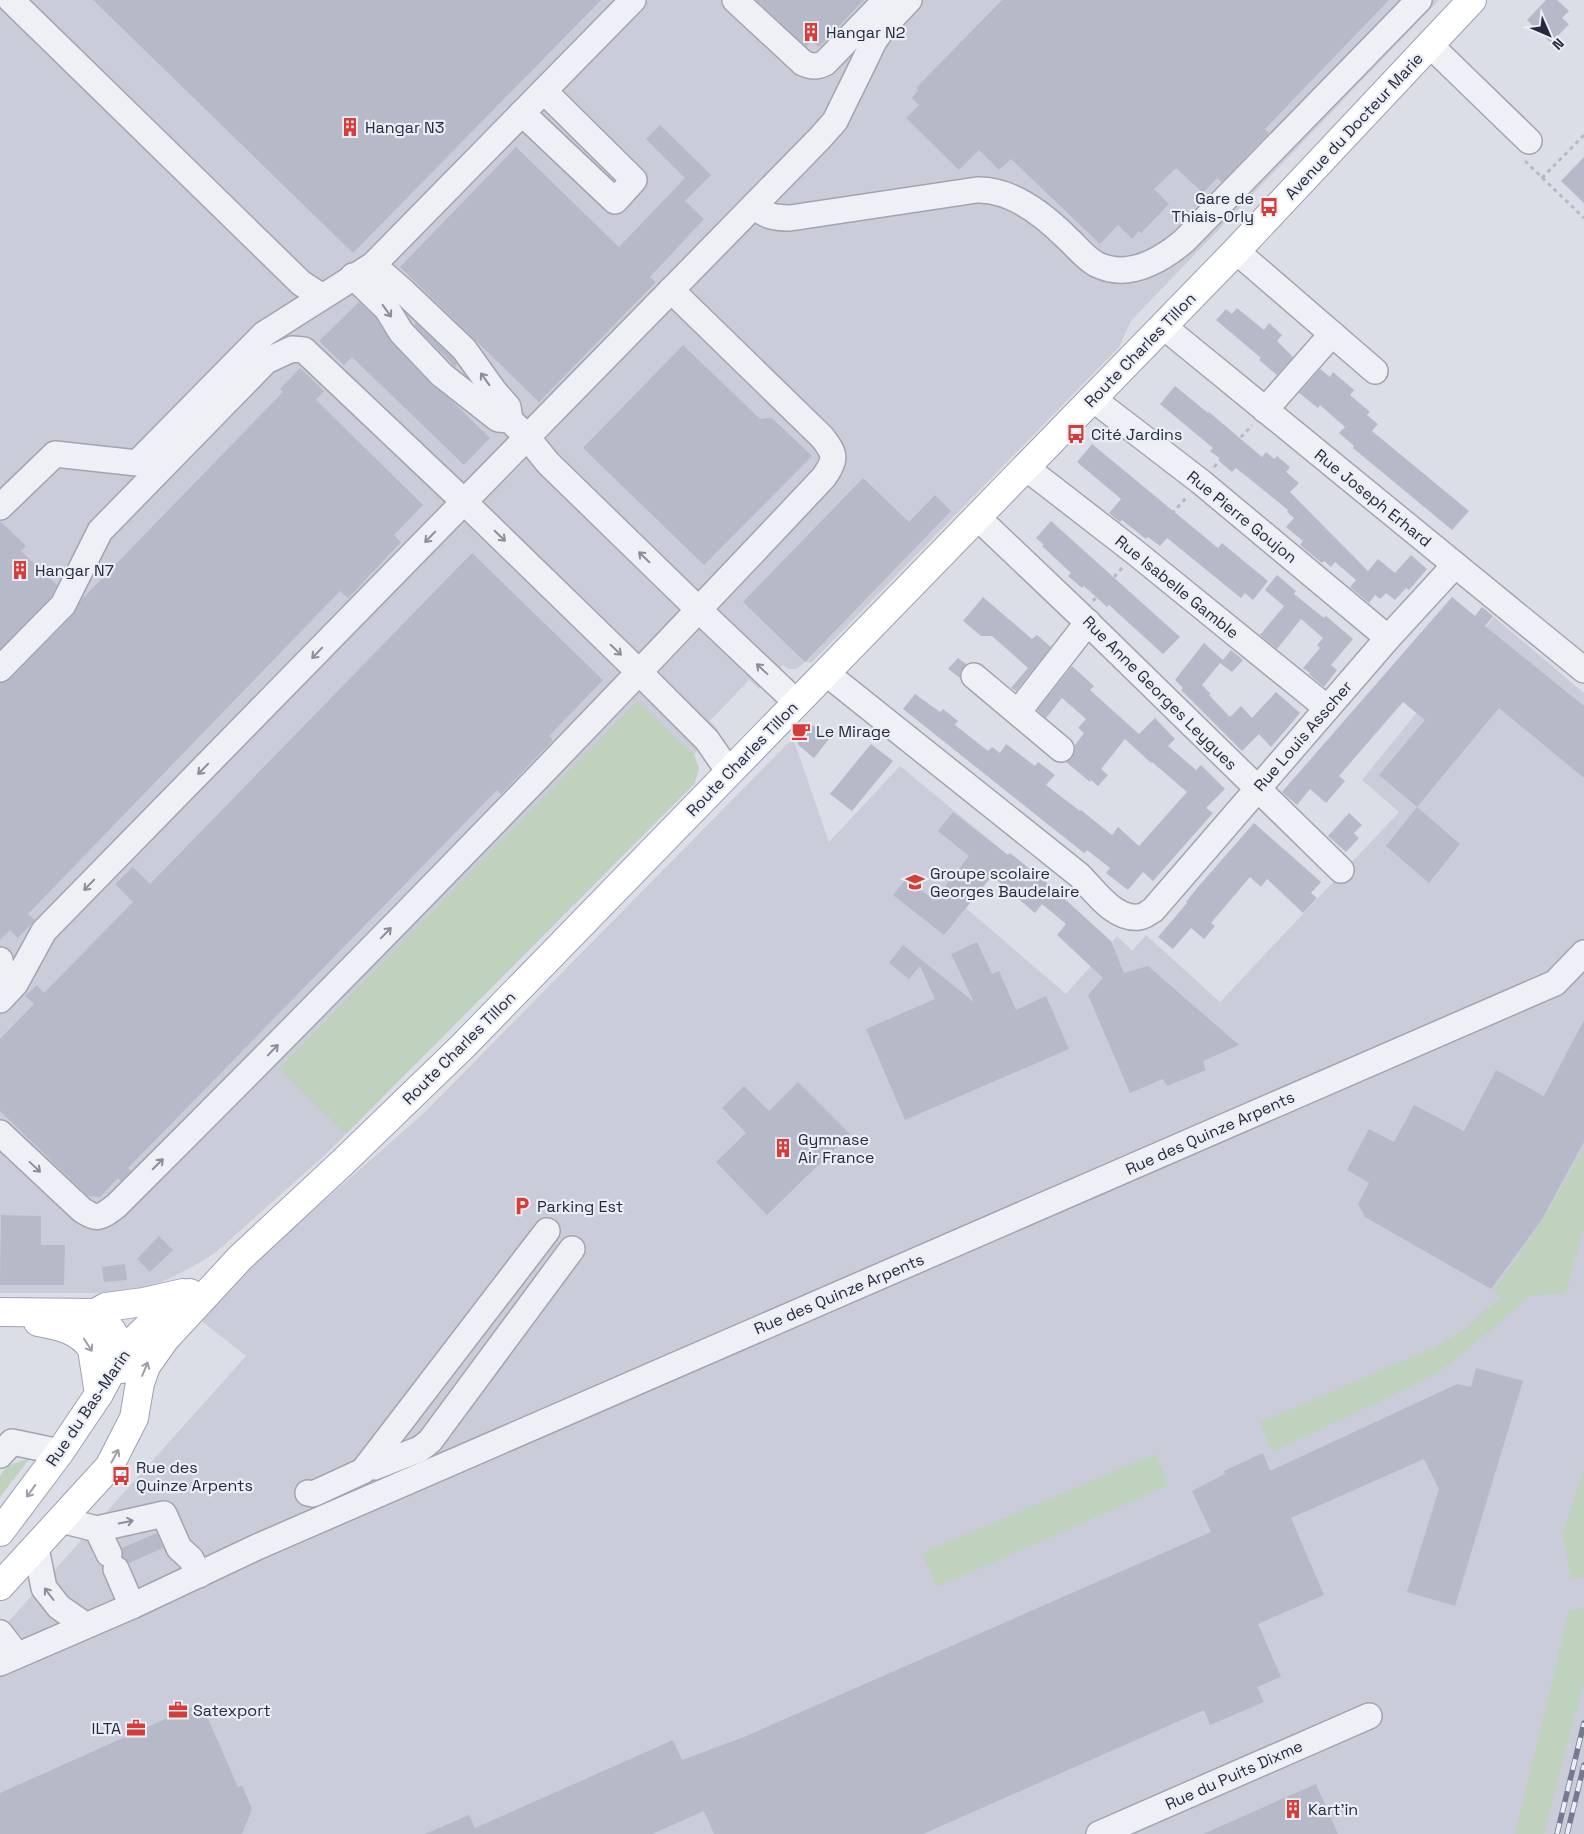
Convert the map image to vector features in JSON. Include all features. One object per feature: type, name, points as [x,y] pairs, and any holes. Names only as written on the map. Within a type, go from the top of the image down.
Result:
[{"type":"main road","name":"Avenue du Docteur Marie","points":[[1236,251],[1472,0]]},
{"type":"main road","name":"Route Charles Tillon","points":[[240,1258],[463,1046],[1236,251]]},
{"type":"main road","name":"Rue du Bas-Marin","points":[[0,1586],[109,1467],[134,1418],[140,1383],[150,1358],[176,1326],[194,1299],[240,1258]]},
{"type":"main road","points":[[94,1313],[106,1307],[144,1302],[170,1295],[194,1299]]},
{"type":"main road","name":"Rue du Bas-Marin","points":[[0,1532],[60,1452],[99,1394],[121,1353],[158,1317],[194,1299]]},
{"type":"main road","points":[[7,1313],[94,1313],[110,1319],[124,1321],[158,1317]]},
{"type":"main road","points":[[7,1313],[68,1329],[84,1339],[92,1349],[99,1394]]},
{"type":"main road","points":[[94,1313],[104,1320],[116,1336],[121,1353],[124,1385],[122,1424],[126,1432]]},
{"type":"street","points":[[0,5],[4,0]]},
{"type":"street","points":[[12,0],[301,283],[321,296]]},
{"type":"street","points":[[0,507],[55,454],[137,463],[264,334],[363,270],[633,0]]},
{"type":"street","points":[[735,0],[803,63],[817,67],[825,63],[886,0]]},
{"type":"street","points":[[0,1000],[15,984],[44,931],[835,121],[874,41],[887,22],[909,0]]},
{"type":"street","points":[[754,206],[766,215],[774,218],[799,218],[977,190],[994,191],[1007,195],[1034,211],[1059,229],[1096,264],[1118,269],[1145,266],[1162,259],[1184,241],[1419,0]]},
{"type":"street","points":[[1430,45],[1529,141]]},
{"type":"street","points":[[522,113],[615,201],[634,180],[544,91]]},
{"type":"street","points":[[1236,251],[1375,371]]},
{"type":"street","points":[[363,270],[401,332],[442,375],[498,419],[510,420]]},
{"type":"street","points":[[363,270],[404,292],[464,349],[508,407],[510,420],[548,462],[797,703]]},
{"type":"street","points":[[0,1133],[82,1210],[92,1217],[102,1216],[109,1211],[242,1082],[699,610],[824,477],[832,466],[834,457],[831,449],[822,437],[671,290]]},
{"type":"street","name":"Rue Joseph Erhard","points":[[1163,326],[1584,670]]},
{"type":"street","points":[[1265,410],[1332,334]]},
{"type":"street","points":[[0,669],[62,605],[100,531],[266,361],[292,349],[304,350],[465,502],[639,672],[707,740],[729,772]]},
{"type":"street","name":"Rue Pierre Goujon","points":[[1093,399],[1201,482],[1388,638]]},
{"type":"street","name":"Rue Isabelle Gamble","points":[[1025,467],[1136,553],[1327,708]]},
{"type":"street","name":"Rue Anne Georges Leygues","points":[[977,517],[1340,870]]},
{"type":"street","name":"Rue Louis Asscher","points":[[826,673],[1079,875],[1113,909],[1126,916],[1140,917],[1153,910],[1388,638],[1455,565]]},
{"type":"street","points":[[1018,712],[1084,619]]},
{"type":"street","points":[[974,676],[1061,749]]},
{"type":"street","name":"Rue des Quinze Arpents","points":[[0,1632],[8,1659],[132,1606],[275,1540],[1555,983],[1584,953]]},
{"type":"street","points":[[0,960],[2,973],[0,975]]},
{"type":"street","points":[[308,1492],[313,1494],[363,1471],[547,1231]]},
{"type":"street","points":[[368,1465],[374,1467],[420,1449],[430,1441],[572,1249]]},
{"type":"street","points":[[4,1443],[60,1452]]},
{"type":"street","points":[[61,1520],[97,1528],[164,1514],[179,1548],[191,1559],[198,1576]]},
{"type":"street","points":[[97,1528],[132,1606]]},
{"type":"street","points":[[36,1548],[44,1588],[60,1607],[85,1625]]},
{"type":"street","name":"Rue du Puits Dixme","points":[[1099,1834],[1370,1716]]},
{"type":"path","points":[[1542,178],[1584,135]]},
{"type":"path","points":[[1084,619],[1136,553],[1265,410]]},
{"type":"shaded area","points":[[0,0],[1439,0],[1131,321],[1119,347],[811,663],[804,662],[797,669],[788,669],[783,665],[759,689],[749,680],[710,721],[718,730],[694,754],[699,769],[694,784],[325,1155],[215,1253],[164,1281],[135,1290],[96,1293],[0,1293]]},
{"type":"shaded area","points":[[1494,617],[1584,693],[1584,1834],[0,1834],[0,1631],[246,1356],[194,1315],[424,1113],[793,738],[829,842],[900,766],[1008,855],[966,908],[1066,994],[1117,936],[1132,951],[1146,935],[1220,1002],[1399,812],[1362,780]]},
{"type":"green space","points":[[637,701],[694,754],[699,769],[694,784],[346,1134],[279,1069]]},
{"type":"green space","points":[[1584,1147],[1584,1227],[1566,1293],[1530,1296],[1436,1374],[1273,1452],[1259,1423],[1435,1347],[1465,1329],[1500,1297],[1493,1290],[1519,1256],[1542,1220]]},
{"type":"green space","points":[[1155,1454],[1169,1485],[937,1587],[922,1553]]},
{"type":"green space","points":[[30,1458],[0,1497],[0,1476],[7,1466]]},
{"type":"green space","points":[[1584,1468],[1584,1578],[1571,1578],[1563,1533]]},
{"type":"green space","points":[[1584,1608],[1584,1682],[1544,1834],[1515,1834],[1569,1611]]},
{"type":"building","name":"Hangar N3","points":[[93,0],[601,0],[353,253]]},
{"type":"building","name":"Hangar N2","points":[[756,0],[864,0],[819,47],[812,41],[806,47]]},
{"type":"building","points":[[1002,0],[1389,0],[1265,129],[1269,133],[1222,182],[1217,178],[1203,193],[1176,168],[1154,189],[1169,204],[1141,233],[1139,231],[1132,239],[1118,225],[1100,244],[1011,159],[999,170],[979,150],[959,170],[906,118],[919,105],[912,98],[918,90],[916,88]]},
{"type":"building","points":[[1546,0],[1557,0],[1569,11],[1562,18],[1569,24],[1551,43],[1527,20]]},
{"type":"building","points":[[660,125],[711,175],[685,201],[704,219],[650,277],[656,282],[539,402],[400,267],[516,147],[619,247],[685,178],[646,139]]},
{"type":"building","points":[[1584,157],[1584,203],[1561,181]]},
{"type":"building","points":[[359,302],[376,318],[391,342],[432,385],[451,400],[490,438],[464,465],[352,357],[344,365],[319,341]]},
{"type":"building","points":[[1237,308],[1264,330],[1269,323],[1282,335],[1277,341],[1293,357],[1277,375],[1259,360],[1261,358],[1216,320],[1226,309],[1232,314]]},
{"type":"building","points":[[416,323],[453,358],[457,364],[455,367],[414,325]]},
{"type":"building","points":[[683,345],[760,419],[772,418],[812,456],[704,565],[583,448]]},
{"type":"building","points":[[300,368],[324,391],[316,400],[423,505],[394,535],[401,542],[348,598],[340,591],[28,914],[35,920],[18,938],[10,930],[0,940],[0,683],[10,679],[73,615],[82,599],[283,392],[280,389]]},
{"type":"building","points":[[1320,369],[1330,377],[1333,372],[1354,390],[1350,395],[1370,412],[1367,415],[1378,424],[1372,431],[1469,511],[1452,530],[1353,448],[1354,446],[1339,433],[1345,427],[1320,405],[1318,408],[1299,393]]},
{"type":"building","points":[[1175,386],[1262,457],[1266,452],[1274,459],[1277,456],[1290,467],[1286,472],[1299,483],[1290,492],[1368,571],[1378,559],[1395,573],[1411,555],[1427,569],[1409,590],[1406,588],[1395,600],[1386,593],[1380,599],[1375,595],[1369,603],[1350,587],[1356,580],[1335,562],[1331,567],[1324,561],[1322,563],[1300,545],[1303,541],[1286,527],[1294,518],[1287,512],[1288,510],[1236,468],[1232,472],[1220,462],[1222,460],[1210,451],[1213,448],[1160,404]]},
{"type":"building","points":[[1092,444],[1218,548],[1222,543],[1268,581],[1253,600],[1245,593],[1241,598],[1167,538],[1160,546],[1148,537],[1146,539],[1122,520],[1120,522],[1109,513],[1121,499],[1077,462]]},
{"type":"building","points":[[863,478],[909,522],[935,495],[951,511],[805,662],[743,602]]},
{"type":"building","name":"Hangar N7","points":[[0,521],[26,546],[21,551],[57,585],[51,597],[0,649]]},
{"type":"building","points":[[1051,521],[1180,637],[1163,654],[1109,605],[1107,607],[1084,586],[1082,588],[1068,576],[1071,573],[1042,546],[1044,545],[1036,538]]},
{"type":"building","points":[[472,553],[603,680],[549,736],[553,740],[501,794],[497,790],[128,1168],[131,1171],[121,1181],[118,1178],[100,1197],[88,1196],[0,1111],[0,1039],[34,1004],[25,996],[37,985],[44,993],[133,902],[115,884],[133,867],[150,884]]},
{"type":"building","points":[[1277,575],[1296,591],[1294,594],[1324,618],[1326,616],[1353,639],[1331,665],[1337,670],[1324,687],[1303,668],[1320,648],[1317,645],[1323,638],[1301,619],[1277,649],[1260,635],[1284,606],[1265,590]]},
{"type":"building","points":[[983,597],[1032,639],[1037,635],[1051,647],[1016,691],[1011,688],[1028,668],[992,636],[981,636],[963,621]]},
{"type":"building","points":[[1452,597],[1475,616],[1482,607],[1493,616],[1485,626],[1584,706],[1584,778],[1499,708],[1417,807],[1379,775],[1425,720],[1403,702],[1339,776],[1345,781],[1326,803],[1310,789],[1297,805],[1282,792]]},
{"type":"building","points":[[1204,643],[1223,660],[1231,650],[1243,660],[1232,672],[1220,663],[1202,685],[1230,717],[1241,706],[1252,718],[1276,692],[1300,713],[1271,747],[1259,734],[1242,751],[1181,690],[1183,688],[1175,680]]},
{"type":"building","points":[[958,658],[966,664],[960,673],[960,678],[948,669]]},
{"type":"building","points":[[1072,666],[1094,686],[1090,690],[1139,734],[1155,718],[1175,739],[1168,746],[1196,770],[1201,765],[1225,789],[1206,808],[1213,813],[1153,881],[1143,872],[1128,890],[1106,873],[1110,868],[1087,850],[1084,853],[903,709],[915,694],[940,712],[943,709],[958,721],[955,725],[988,751],[992,747],[1000,753],[1006,744],[1035,766],[1038,762],[1055,775],[1046,785],[1112,835],[1118,827],[1139,846],[1187,792],[1125,739],[1101,769],[1108,775],[1098,786],[1091,780],[1090,782],[1066,762],[1072,758],[1075,752],[1075,745],[1084,733],[1078,728],[1086,719],[1062,698],[1046,718],[1037,710]]},
{"type":"building","points":[[813,725],[829,739],[814,758],[797,744]]},
{"type":"building","points":[[871,744],[893,761],[852,811],[830,794]]},
{"type":"building","points":[[1417,807],[1460,844],[1429,883],[1386,846]]},
{"type":"building","points":[[953,812],[1008,855],[1010,853],[1046,882],[1111,941],[1124,973],[1148,966],[1239,1045],[1203,1061],[1206,1070],[1167,1086],[1163,1079],[1130,1093],[1088,995],[1103,978],[1057,935],[1066,924],[1042,904],[1035,913],[992,876],[944,935],[893,895],[906,879],[934,900],[969,856],[938,831]]},
{"type":"building","points":[[1349,813],[1362,825],[1354,833],[1359,838],[1346,852],[1328,836]]},
{"type":"building","points":[[1254,823],[1321,882],[1311,893],[1317,898],[1303,913],[1267,879],[1261,887],[1250,877],[1211,923],[1215,926],[1204,939],[1191,928],[1173,949],[1158,937],[1198,887]]},
{"type":"building","points":[[977,942],[992,974],[999,971],[1016,1010],[1046,996],[1069,1049],[905,1120],[866,1029],[935,999],[920,966],[909,979],[889,963],[903,945],[974,1002],[951,954]]},
{"type":"building","points":[[1584,1020],[1584,1142],[1541,1221],[1491,1289],[1365,1217],[1358,1204],[1369,1183],[1347,1170],[1369,1129],[1394,1142],[1414,1105],[1464,1131],[1496,1070],[1544,1096]]},
{"type":"building","name":"Gymnase Air France","points":[[798,1082],[850,1134],[767,1215],[716,1162],[746,1133],[722,1108],[744,1086],[769,1111]]},
{"type":"building","points":[[1,1215],[41,1216],[41,1245],[65,1245],[64,1285],[0,1285]]},
{"type":"building","points":[[159,1236],[173,1250],[150,1272],[137,1259]]},
{"type":"building","points":[[125,1264],[127,1280],[104,1282],[102,1267]]},
{"type":"building","points":[[1476,1368],[1523,1381],[1455,1606],[1407,1592],[1439,1489],[1424,1459],[1291,1518],[1324,1595],[1258,1624],[1281,1677],[1257,1687],[1264,1702],[1210,1725],[1204,1710],[923,1834],[714,1834],[704,1811],[652,1834],[425,1834],[469,1815],[475,1828],[673,1740],[682,1760],[744,1737],[1211,1532],[1192,1491],[1225,1474],[1224,1471],[1263,1453],[1270,1471],[1457,1384],[1471,1387]]},
{"type":"building","points":[[157,1533],[163,1548],[129,1563],[123,1557],[122,1548]]},
{"type":"building","points":[[201,1703],[238,1787],[242,1785],[252,1809],[242,1834],[0,1834],[0,1793]]},
{"type":"building","name":"Kart'in","points":[[1316,1784],[1338,1834],[1203,1834]]},
{"type":"railway","points":[[1557,1834],[1584,1723]]},
{"type":"railway","points":[[1567,1834],[1584,1765]]},
{"type":"place","name":"Hangar N2","points":[[811,32]]},
{"type":"place","name":"Hangar N3","points":[[350,127]]},
{"type":"place","name":"Gare de Thiais-Orly","points":[[1269,207]]},
{"type":"place","name":"Cité Jardins","points":[[1076,434]]},
{"type":"place","name":"Hangar N7","points":[[20,570]]},
{"type":"place","name":"Le Mirage","points":[[801,731]]},
{"type":"place","name":"Groupe scolaire Georges Baudelaire","points":[[915,882]]},
{"type":"place","name":"Gymnase Air France","points":[[783,1148]]},
{"type":"place","name":"Parking Est","points":[[522,1206]]},
{"type":"place","name":"Rue des Quinze Arpents","points":[[121,1476]]},
{"type":"place","name":"Satexport","points":[[178,1710]]},
{"type":"place","name":"ILTA","points":[[136,1728]]},
{"type":"place","name":"Kart'in","points":[[1293,1809]]}]
